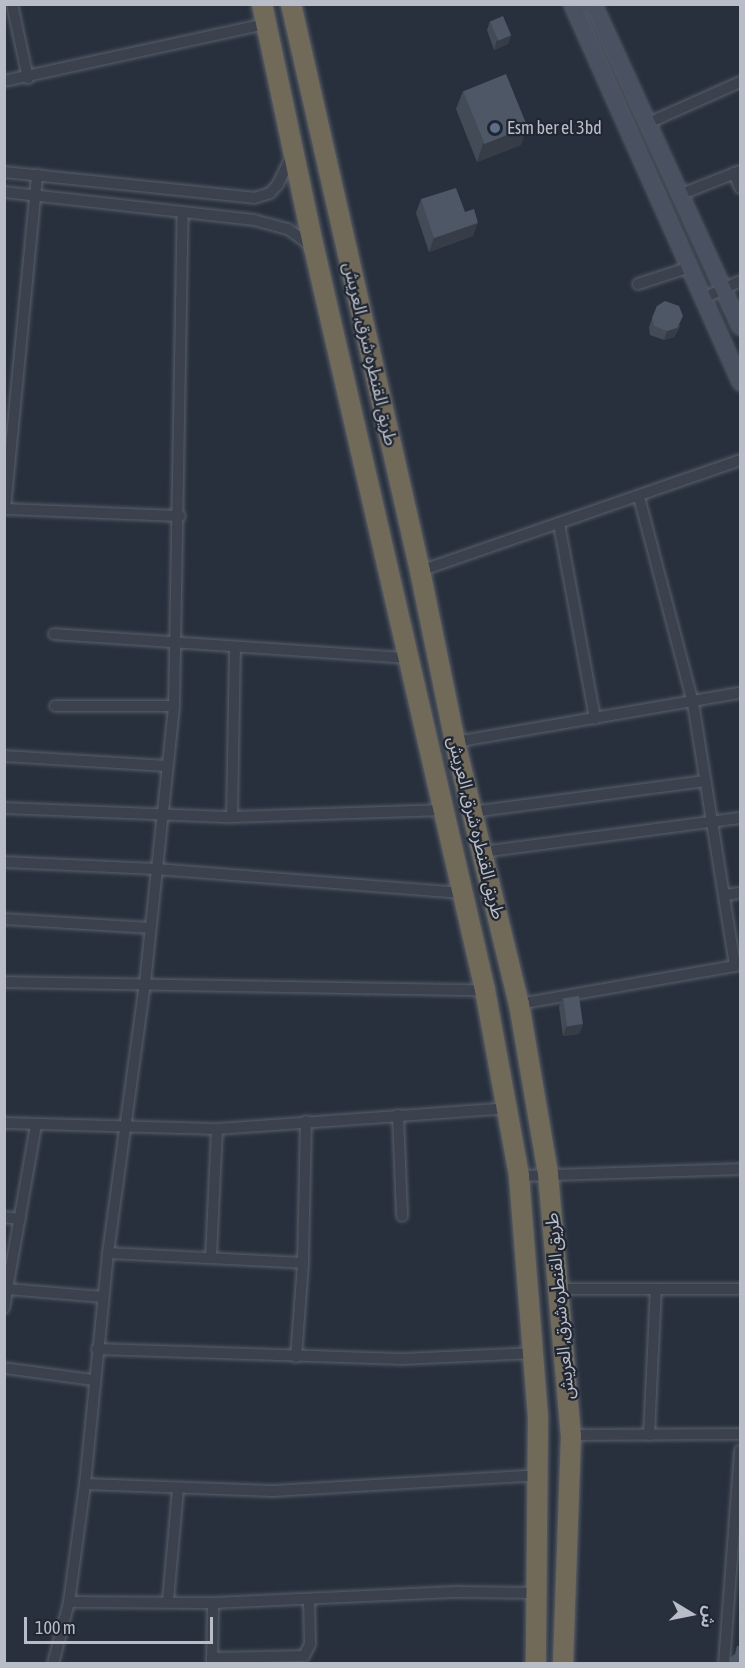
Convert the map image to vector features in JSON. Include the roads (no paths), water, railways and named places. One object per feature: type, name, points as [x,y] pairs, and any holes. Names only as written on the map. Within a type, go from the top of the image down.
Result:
[{"type":"highway","name":"طريق القنطره شرق, العريش","points":[[262,4],[314,248],[485,990],[519,1176],[535,1353],[539,1474],[536,1664]]},
{"type":"highway","name":"طريق القنطره شرق, العريش","points":[[291,4],[420,571],[455,742],[519,1004],[548,1174],[560,1289],[571,1435],[563,1664]]},
{"type":"main road","points":[[572,4],[741,382]]},
{"type":"main road","points":[[593,4],[646,124],[741,326]]},
{"type":"street","points":[[12,4],[28,78]]},
{"type":"street","points":[[4,81],[28,78],[266,24]]},
{"type":"street","points":[[646,124],[741,82]]},
{"type":"street","points":[[4,172],[254,198],[270,193],[285,175],[292,145]]},
{"type":"street","points":[[679,195],[737,172],[741,188]]},
{"type":"street","points":[[37,175],[5,509],[180,516]]},
{"type":"street","points":[[4,192],[273,223],[314,248]]},
{"type":"street","points":[[53,1664],[69,1602],[85,1484],[93,1380],[123,1128],[145,984],[174,706],[180,516],[183,212]]},
{"type":"street","points":[[638,284],[690,267]]},
{"type":"street","points":[[704,298],[741,281]]},
{"type":"street","points":[[420,571],[559,525],[741,460]]},
{"type":"street","points":[[519,1004],[738,965],[724,895],[693,703],[639,497]]},
{"type":"street","points":[[559,525],[595,719]]},
{"type":"street","points":[[54,634],[236,648],[344,651],[410,658]]},
{"type":"street","points":[[232,817],[236,648]]},
{"type":"street","points":[[455,742],[741,693]]},
{"type":"street","points":[[55,706],[174,706]]},
{"type":"street","points":[[4,756],[167,766]]},
{"type":"street","points":[[472,812],[705,781]]},
{"type":"street","points":[[4,808],[232,817],[445,810]]},
{"type":"street","points":[[482,852],[741,818]]},
{"type":"street","points":[[4,862],[156,869],[462,893]]},
{"type":"street","points":[[724,895],[741,893]]},
{"type":"street","points":[[4,919],[150,928]]},
{"type":"street","points":[[4,982],[485,990]]},
{"type":"street","points":[[4,1123],[217,1129],[306,1120],[507,1108]]},
{"type":"street","points":[[398,1115],[402,1216]]},
{"type":"street","points":[[296,1357],[303,1263],[306,1120]]},
{"type":"street","points":[[4,1308],[36,1125]]},
{"type":"street","points":[[211,1256],[217,1129]]},
{"type":"street","points":[[519,1176],[741,1169]]},
{"type":"street","points":[[4,1217],[20,1219]]},
{"type":"street","points":[[108,1253],[211,1256],[303,1263]]},
{"type":"street","points":[[8,1289],[103,1297]]},
{"type":"street","points":[[560,1289],[741,1289]]},
{"type":"street","points":[[650,1435],[656,1289]]},
{"type":"street","points":[[97,1349],[402,1359],[535,1353]]},
{"type":"street","points":[[4,1368],[93,1380]]},
{"type":"street","points":[[571,1435],[741,1434]]},
{"type":"street","points":[[724,1664],[738,1520],[741,1451]]},
{"type":"street","points":[[85,1484],[178,1490],[273,1491],[539,1474]]},
{"type":"street","points":[[168,1601],[178,1490]]},
{"type":"street","points":[[69,1602],[213,1602],[538,1593]]},
{"type":"street","points":[[213,1602],[212,1661],[304,1656],[310,1644],[309,1599]]},
{"type":"place","name":"Esm ber el 3bd","points":[[495,128]]}]
